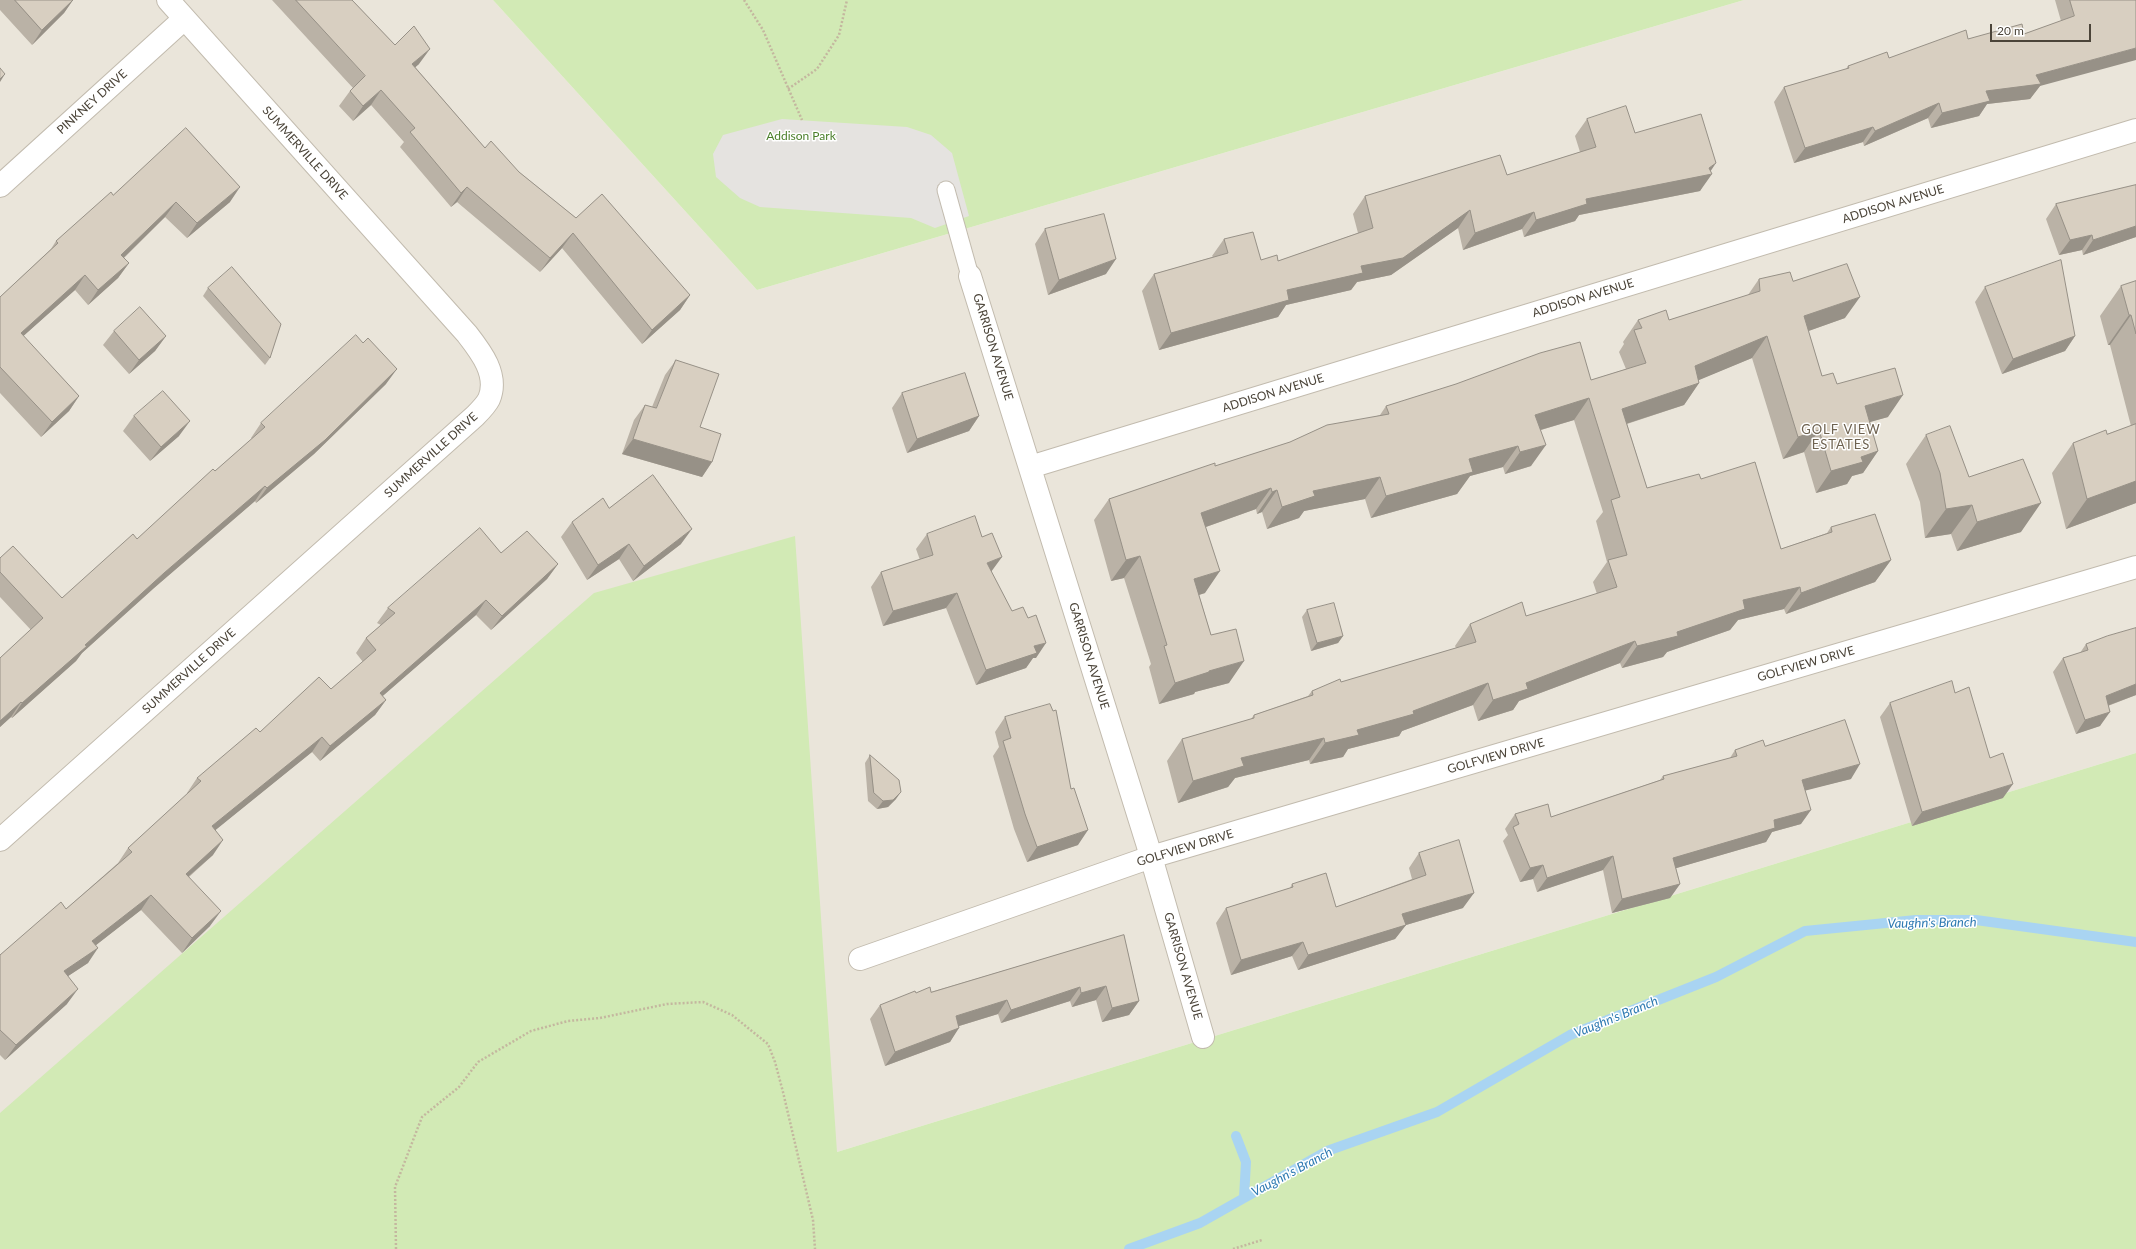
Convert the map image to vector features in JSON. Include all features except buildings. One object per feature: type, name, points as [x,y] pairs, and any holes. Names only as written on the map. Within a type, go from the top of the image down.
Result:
[{"type":"street","name":"SUMMERVILLE DRIVE","points":[[0,840],[475,416],[488,400],[492,385],[489,368],[483,354],[467,334],[168,0]]},
{"type":"street","name":"PINKNEY DRIVE","points":[[0,186],[184,19]]},
{"type":"street","name":"ADDISON AVENUE","points":[[1030,467],[2136,130]]},
{"type":"street","name":"GARRISON AVENUE","points":[[970,276],[1151,857],[1203,1037]]},
{"type":"street","name":"GOLFVIEW DRIVE","points":[[860,959],[1151,857],[2136,567]]},
{"type":"lane","points":[[946,190],[970,276]]},
{"type":"path","points":[[744,0],[763,30],[802,120]]},
{"type":"path","points":[[788,89],[817,69],[836,41],[839,35],[847,0]]},
{"type":"path","points":[[396,1249],[395,1187],[422,1117],[459,1087],[478,1062],[531,1031],[568,1021],[600,1018],[667,1004],[703,1002],[732,1015],[768,1044],[775,1062],[785,1099],[813,1220],[816,1249]]},
{"type":"path","points":[[1233,1249],[1262,1240]]},
{"type":"shaded area","points":[[0,0],[493,0],[757,290],[1744,0],[2136,0],[2136,753],[837,1152],[0,1114]]},
{"type":"shaded area","points":[[782,119],[907,127],[931,135],[952,153],[969,216],[935,228],[911,218],[760,207],[740,198],[716,177],[713,154],[723,135]]},
{"type":"green space","name":"Addison Park","points":[[493,0],[1744,0],[757,290]]},
{"type":"green space","points":[[795,536],[837,1152],[2136,753],[2136,1249],[0,1249],[0,1113],[594,593]]},
{"type":"waterway","name":"Vaughn's Branch","points":[[1129,1249],[1200,1223],[1327,1151],[1437,1112],[1570,1035],[1716,977],[1805,931],[1916,920],[1976,920],[2136,942]]},
{"type":"waterway","points":[[1236,1136],[1246,1162],[1244,1198]]},
{"type":"district","name":"GOLF VIEW ESTATES","points":[[1841,438]]}]
